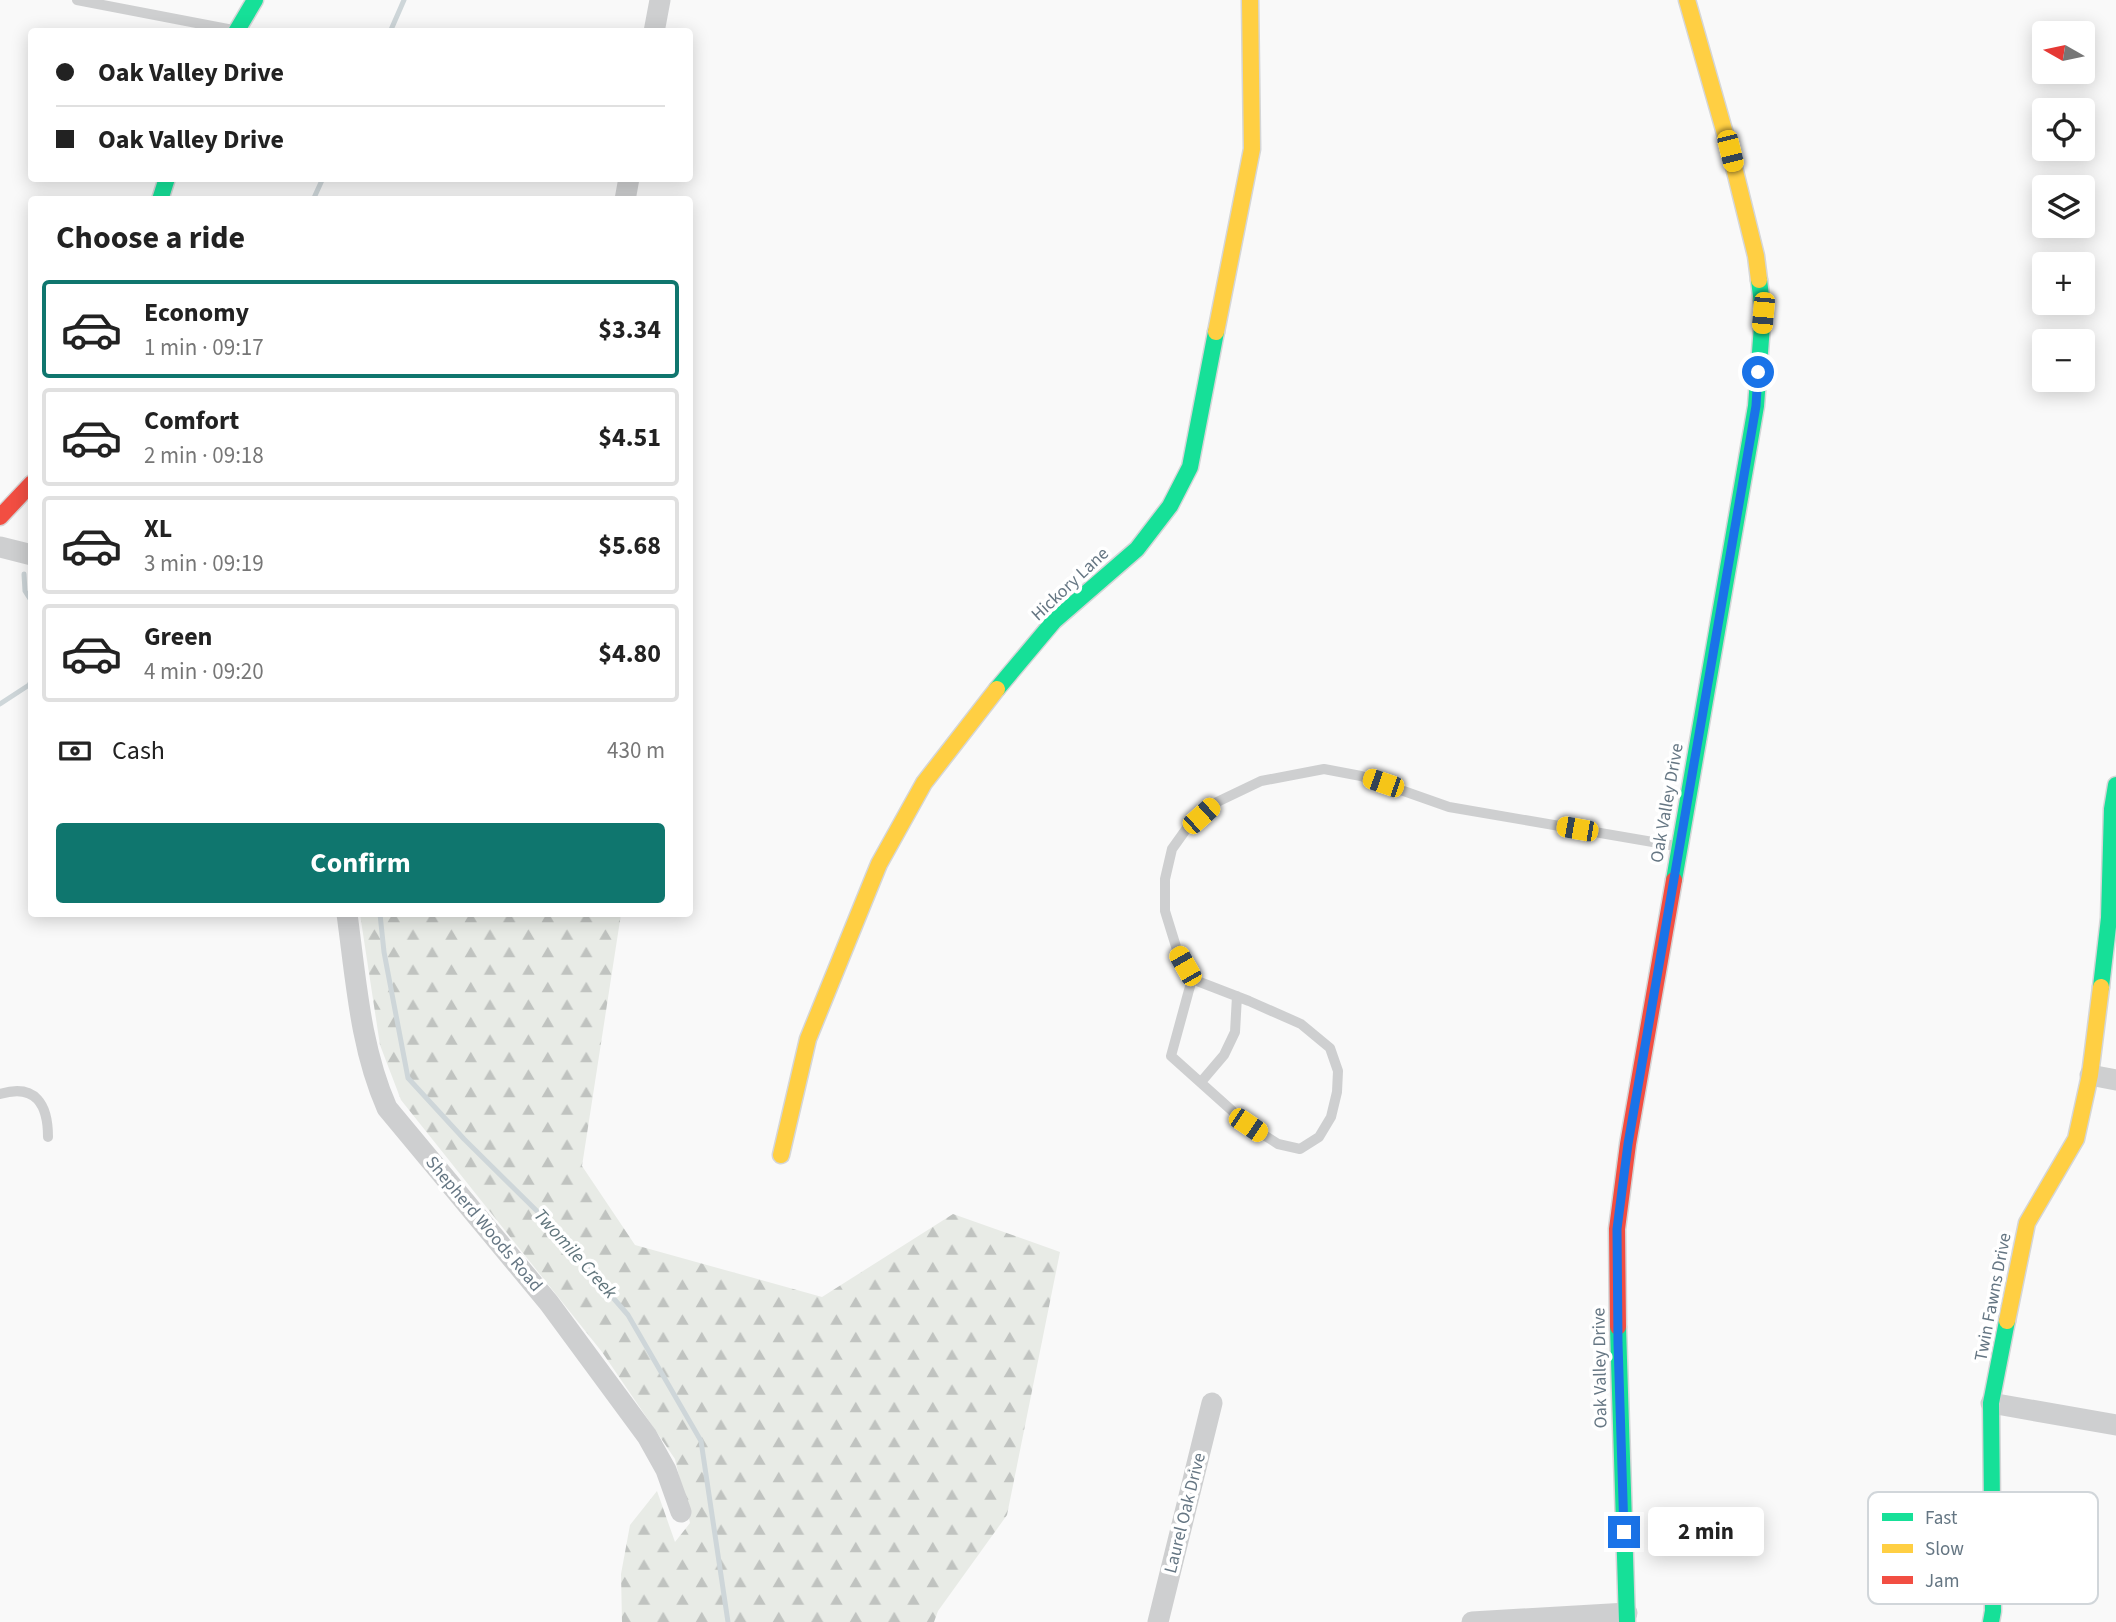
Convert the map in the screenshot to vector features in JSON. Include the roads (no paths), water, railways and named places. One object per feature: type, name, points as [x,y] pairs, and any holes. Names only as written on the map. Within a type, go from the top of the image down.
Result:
[{"type":"street","points":[[238,28],[255,0]]},
{"type":"street","points":[[655,28],[660,0]]},
{"type":"street","name":"Hickory Lane","points":[[781,1155],[808,1039],[879,864],[924,783],[979,711],[1054,621],[1137,549],[1170,506],[1190,467],[1252,149],[1250,0]]},
{"type":"street","name":"Oak Valley Drive","points":[[1627,1617],[1617,1229],[1628,1144],[1756,406],[1763,313],[1756,256],[1730,151],[1687,0]]},
{"type":"street","points":[[0,517],[28,487]]},
{"type":"street","points":[[0,547],[28,554]]},
{"type":"street","name":"Twin Fawns Drive","points":[[1992,1492],[1991,1403],[2027,1223],[2076,1139],[2090,1075],[2108,923],[2112,809],[2116,785]]},
{"type":"street","name":"Shepherd Woods Road","points":[[347,917],[366,1048],[377,1086],[387,1108],[549,1303],[647,1436],[666,1470],[681,1512]]},
{"type":"street","points":[[2090,1075],[2116,1080]]},
{"type":"street","name":"Laurel Oak Drive","points":[[1158,1622],[1212,1403]]},
{"type":"street","points":[[1991,1403],[2116,1425]]},
{"type":"street","name":"Twin Fawns Drive","points":[[1991,1622],[1992,1604]]},
{"type":"street","points":[[1472,1622],[1627,1617]]},
{"type":"lane","points":[[77,0],[221,28]]},
{"type":"lane","points":[[1192,979],[1171,1056],[1248,1125],[1279,1144],[1300,1149],[1320,1137],[1331,1118],[1337,1092],[1338,1071],[1330,1048],[1301,1024],[1192,979],[1178,953],[1165,911],[1165,879],[1172,849],[1187,828],[1215,803],[1261,781],[1324,769],[1361,776],[1449,807],[1679,847]]},
{"type":"lane","points":[[1200,1083],[1224,1055],[1235,1032],[1237,996]]},
{"type":"lane","points":[[0,1094],[11,1091],[29,1093],[39,1100],[48,1117],[48,1137]]},
{"type":"waterway","name":"Twomile Creek","points":[[392,28],[404,0]]},
{"type":"waterway","name":"Twomile Creek","points":[[315,196],[321,182]]},
{"type":"waterway","points":[[24,574],[28,596]]},
{"type":"waterway","points":[[0,704],[28,686]]},
{"type":"waterway","name":"Twomile Creek","points":[[380,917],[384,952],[408,1078],[464,1139],[543,1217],[628,1315],[701,1441],[728,1622]]}]
